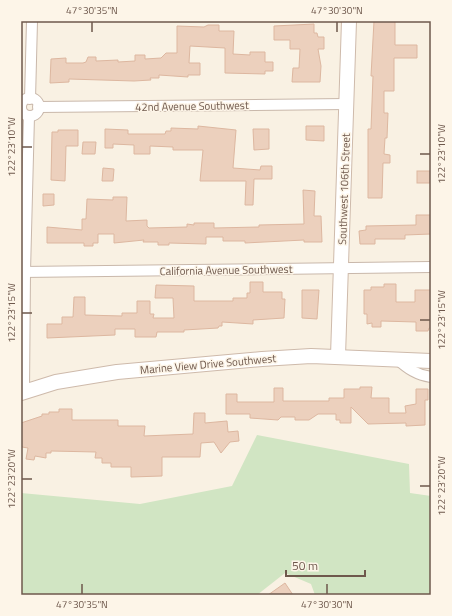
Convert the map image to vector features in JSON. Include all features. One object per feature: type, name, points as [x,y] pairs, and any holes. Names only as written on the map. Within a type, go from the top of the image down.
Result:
[{"type":"street","points":[[30,99],[32,21]]},
{"type":"street","name":"Southwest 106th Street","points":[[338,356],[349,21]]},
{"type":"street","points":[[30,99],[36,101],[38,107],[36,113],[28,116],[24,114],[21,107],[24,100],[30,99]]},
{"type":"street","name":"42nd Avenue Southwest","points":[[38,107],[347,104]]},
{"type":"street","points":[[23,392],[23,272],[28,116]]},
{"type":"street","name":"California Avenue Southwest","points":[[23,272],[431,267]]},
{"type":"street","name":"Marine View Drive Southwest","points":[[23,392],[56,382],[117,372],[262,359],[338,356],[431,361]]},
{"type":"street","points":[[398,359],[408,369],[420,375],[431,377]]},
{"type":"green space","points":[[257,435],[409,464],[410,493],[431,496],[431,595],[315,595],[311,584],[285,573],[257,595],[21,595],[21,493],[140,504],[232,486]]},
{"type":"building","points":[[374,21],[395,21],[395,45],[417,45],[417,58],[394,58],[394,91],[384,91],[384,113],[388,113],[387,138],[385,138],[384,154],[390,155],[390,163],[383,163],[382,198],[368,198],[368,129],[371,129],[373,76],[371,76]]},
{"type":"building","points":[[314,24],[314,33],[317,33],[318,37],[324,37],[324,49],[318,49],[321,66],[320,82],[292,82],[293,68],[299,68],[300,49],[290,49],[290,40],[274,40],[274,26]]},
{"type":"building","points":[[208,25],[219,25],[219,31],[234,31],[233,54],[250,55],[250,52],[265,52],[265,62],[273,62],[273,71],[265,71],[265,74],[225,73],[225,48],[190,46],[189,63],[200,63],[200,75],[188,75],[188,77],[159,75],[159,78],[150,78],[151,80],[134,81],[69,79],[69,82],[50,83],[51,59],[66,58],[66,63],[83,63],[86,62],[88,57],[96,57],[96,61],[118,60],[118,62],[135,61],[135,55],[145,55],[145,59],[161,58],[166,53],[177,53],[177,26],[204,27]]},
{"type":"building","points":[[198,126],[236,130],[233,168],[260,170],[261,166],[272,166],[272,179],[254,179],[253,205],[245,205],[246,181],[200,181],[203,150],[173,150],[173,147],[150,146],[150,154],[134,154],[134,145],[113,144],[113,148],[105,148],[105,129],[128,130],[128,134],[165,134],[166,131],[171,131],[171,128],[198,129]]},
{"type":"building","points":[[306,126],[324,126],[324,141],[306,140]]},
{"type":"building","points":[[253,129],[269,129],[269,149],[254,150]]},
{"type":"building","points":[[58,130],[78,130],[78,146],[66,146],[65,181],[51,180],[52,132],[58,132]]},
{"type":"building","points":[[83,142],[96,142],[95,154],[82,154]]},
{"type":"building","points":[[103,168],[114,169],[113,181],[102,181]]},
{"type":"building","points":[[417,171],[430,171],[430,183],[417,183]]},
{"type":"building","points":[[303,190],[315,191],[314,216],[321,216],[322,242],[304,242],[304,240],[245,243],[245,241],[223,241],[223,237],[206,237],[206,244],[169,243],[169,245],[158,245],[158,242],[143,242],[144,240],[114,243],[114,234],[98,234],[98,243],[93,243],[93,246],[84,246],[84,243],[47,243],[47,227],[82,230],[82,219],[86,219],[87,199],[113,200],[113,197],[127,197],[126,221],[147,220],[147,226],[149,228],[187,227],[187,224],[194,225],[194,223],[214,223],[214,228],[259,227],[259,225],[304,224]]},
{"type":"building","points":[[43,194],[54,194],[54,205],[43,206]]},
{"type":"building","points":[[416,215],[431,215],[431,234],[405,235],[405,239],[375,239],[375,244],[360,244],[359,231],[366,230],[366,226],[416,225]]},
{"type":"building","points":[[250,282],[263,282],[263,292],[282,292],[282,299],[285,299],[284,318],[253,320],[253,324],[222,322],[222,326],[219,326],[218,328],[184,330],[184,332],[157,332],[156,337],[135,337],[135,329],[115,329],[115,335],[47,338],[47,324],[62,324],[62,317],[73,317],[74,297],[85,297],[85,315],[122,316],[122,313],[137,313],[137,301],[150,301],[150,314],[154,314],[153,318],[174,318],[173,298],[155,298],[156,285],[194,286],[194,301],[233,301],[233,298],[247,298],[247,293],[250,293]]},
{"type":"building","points":[[384,284],[396,284],[396,302],[415,302],[415,290],[431,290],[431,328],[429,328],[428,331],[416,331],[416,322],[381,321],[381,327],[372,327],[372,323],[367,324],[367,314],[364,314],[364,290],[371,290],[371,287],[384,287]]},
{"type":"building","points":[[302,290],[319,290],[317,319],[302,318]]},
{"type":"building","points":[[360,387],[372,387],[371,398],[389,398],[389,413],[406,413],[405,406],[416,404],[416,389],[428,389],[428,400],[425,400],[425,425],[406,426],[406,423],[368,424],[351,407],[351,423],[340,423],[340,420],[336,420],[336,414],[318,414],[309,420],[295,420],[295,417],[281,417],[278,420],[250,418],[250,414],[226,414],[226,394],[237,394],[237,402],[274,402],[274,388],[283,388],[283,401],[329,401],[329,398],[344,398],[344,389],[360,389]]},
{"type":"building","points":[[59,409],[72,409],[72,420],[118,420],[118,426],[145,426],[144,436],[193,434],[194,413],[205,413],[205,423],[227,421],[228,432],[238,431],[239,441],[230,442],[221,453],[214,442],[201,443],[200,457],[162,457],[162,476],[131,477],[131,467],[111,467],[111,463],[102,463],[102,458],[95,458],[96,452],[51,451],[51,453],[46,453],[46,458],[35,456],[34,460],[26,459],[28,448],[22,447],[21,444],[21,423],[42,416],[42,414],[59,412]]},
{"type":"building","points":[[285,583],[293,595],[268,595]]}]
